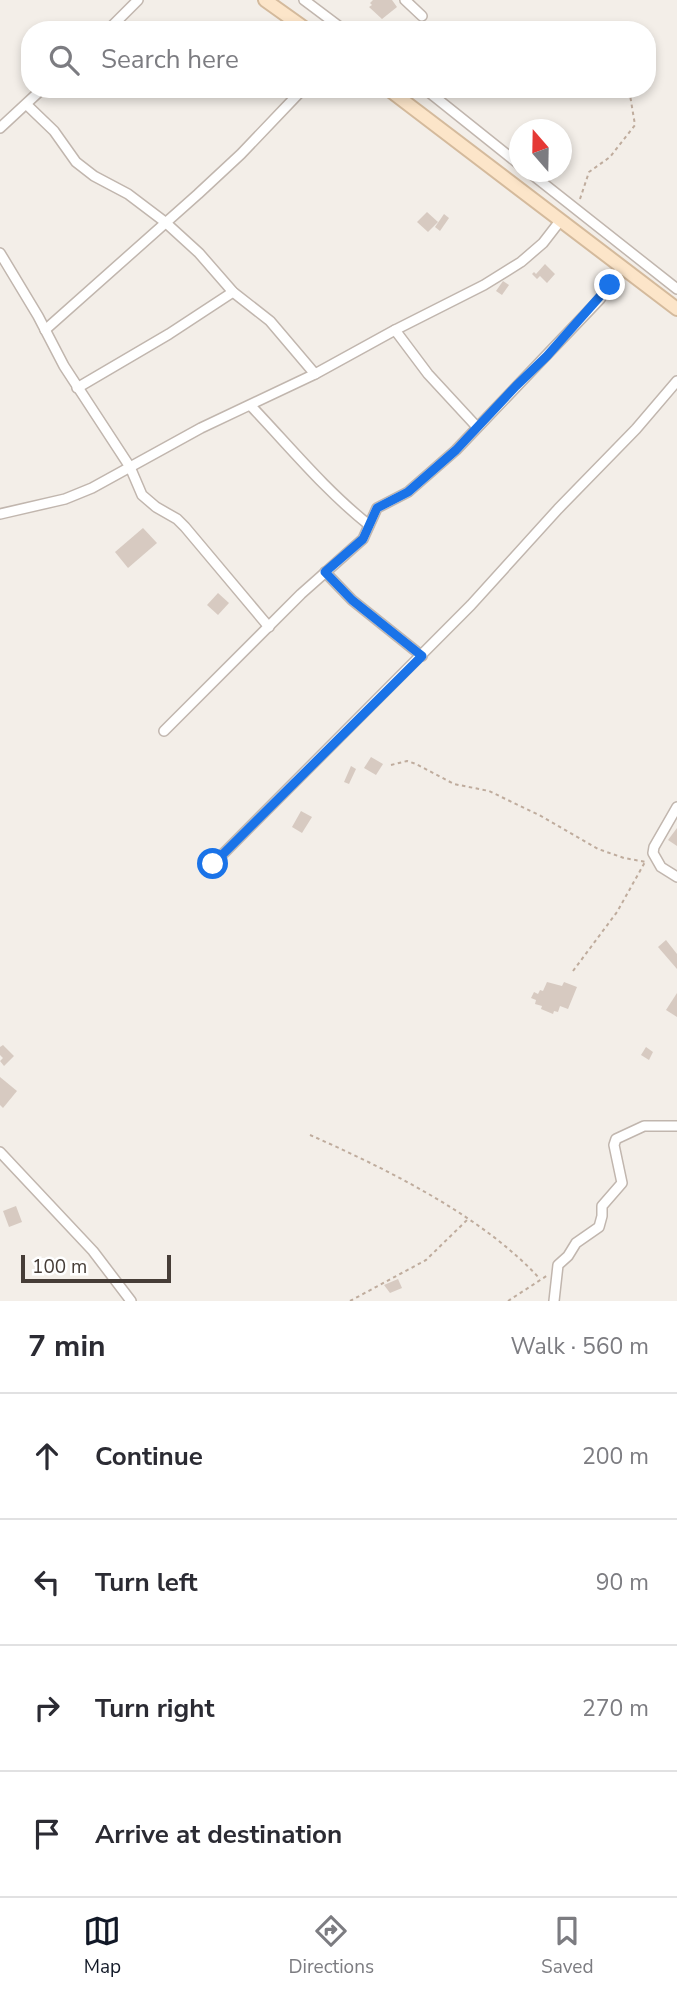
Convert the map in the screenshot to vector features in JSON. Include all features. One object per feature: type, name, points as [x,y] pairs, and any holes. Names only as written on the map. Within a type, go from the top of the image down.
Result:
[{"type":"main road","points":[[265,0],[294,21]]},
{"type":"main road","points":[[400,98],[677,309]]},
{"type":"street","points":[[116,21],[138,0]]},
{"type":"street","points":[[304,0],[332,21]]},
{"type":"street","points":[[405,0],[422,16]]},
{"type":"street","points":[[0,128],[34,98]]},
{"type":"street","points":[[45,330],[241,154],[294,98]]},
{"type":"street","points":[[436,98],[509,156]]},
{"type":"street","points":[[27,105],[54,131],[76,162],[94,176],[128,194],[165,222],[199,253],[233,292],[270,321],[315,374]]},
{"type":"street","points":[[541,182],[677,289]]},
{"type":"street","points":[[0,514],[65,499],[92,488],[201,428],[315,374],[484,285],[521,262],[543,243],[560,221]]},
{"type":"street","points":[[0,253],[77,388],[130,467],[142,495],[177,519],[269,627]]},
{"type":"street","points":[[164,732],[325,572],[363,539],[377,508],[408,492],[456,450],[600,299],[621,268]]},
{"type":"street","points":[[77,388],[169,334],[233,292]]},
{"type":"street","points":[[395,330],[428,373],[477,428]]},
{"type":"street","points":[[213,864],[422,656],[636,429],[677,381]]},
{"type":"street","points":[[251,406],[336,497],[369,525]]},
{"type":"street","points":[[325,572],[352,600],[422,656]]},
{"type":"street","points":[[677,808],[653,853],[661,867],[677,877]]},
{"type":"street","points":[[554,1301],[557,1269],[576,1243],[599,1227],[602,1206],[622,1183],[614,1145],[616,1139],[644,1126],[677,1126]]},
{"type":"street","points":[[0,1152],[93,1251],[131,1301]]},
{"type":"path","points":[[574,207],[582,195],[589,172],[613,154],[635,125],[630,98]]},
{"type":"path","points":[[391,765],[407,761],[454,784],[489,791],[552,822],[598,849],[646,862],[617,912],[573,971]]},
{"type":"path","points":[[310,1135],[368,1162],[468,1220],[523,1260],[540,1279]]},
{"type":"path","points":[[350,1301],[426,1260],[468,1220]]},
{"type":"path","points":[[508,1301],[557,1269]]},
{"type":"building","points":[[373,0],[392,0],[397,7],[382,19],[369,7]]},
{"type":"building","points":[[427,212],[438,222],[428,232],[417,222]]},
{"type":"building","points":[[444,214],[449,218],[440,231],[435,227]]},
{"type":"building","points":[[545,264],[555,274],[547,283],[540,276],[537,279],[532,274],[536,274]]},
{"type":"building","points":[[503,281],[509,285],[502,295],[496,291]]},
{"type":"building","points":[[143,528],[157,543],[128,568],[115,552]]},
{"type":"building","points":[[218,593],[229,603],[218,615],[207,605]]},
{"type":"building","points":[[371,757],[383,764],[376,775],[364,768]]},
{"type":"building","points":[[351,766],[356,769],[349,784],[344,782]]},
{"type":"building","points":[[301,811],[312,817],[302,833],[292,827]]},
{"type":"building","points":[[677,828],[677,846],[668,840]]},
{"type":"building","points":[[666,940],[677,954],[677,969],[658,947]]},
{"type":"building","points":[[547,982],[562,986],[564,982],[577,987],[568,1009],[560,1006],[558,1012],[554,1011],[553,1014],[535,1004],[536,1000],[531,998],[534,992],[538,994],[540,990],[543,991]]},
{"type":"building","points":[[677,993],[677,1017],[666,1010]]},
{"type":"building","points":[[3,1045],[14,1056],[4,1066],[0,1061],[3,1058],[0,1055],[0,1047]]},
{"type":"building","points":[[646,1047],[653,1052],[649,1060],[641,1055]]},
{"type":"building","points":[[0,1077],[17,1091],[3,1108],[0,1105]]},
{"type":"building","points":[[16,1206],[22,1222],[9,1227],[3,1211]]},
{"type":"building","points":[[398,1279],[402,1288],[390,1293],[384,1285]]},
{"type":"route","points":[[213,864],[422,656],[352,600],[325,572],[363,539],[377,508],[408,492],[456,450],[547,356],[610,285]]}]
